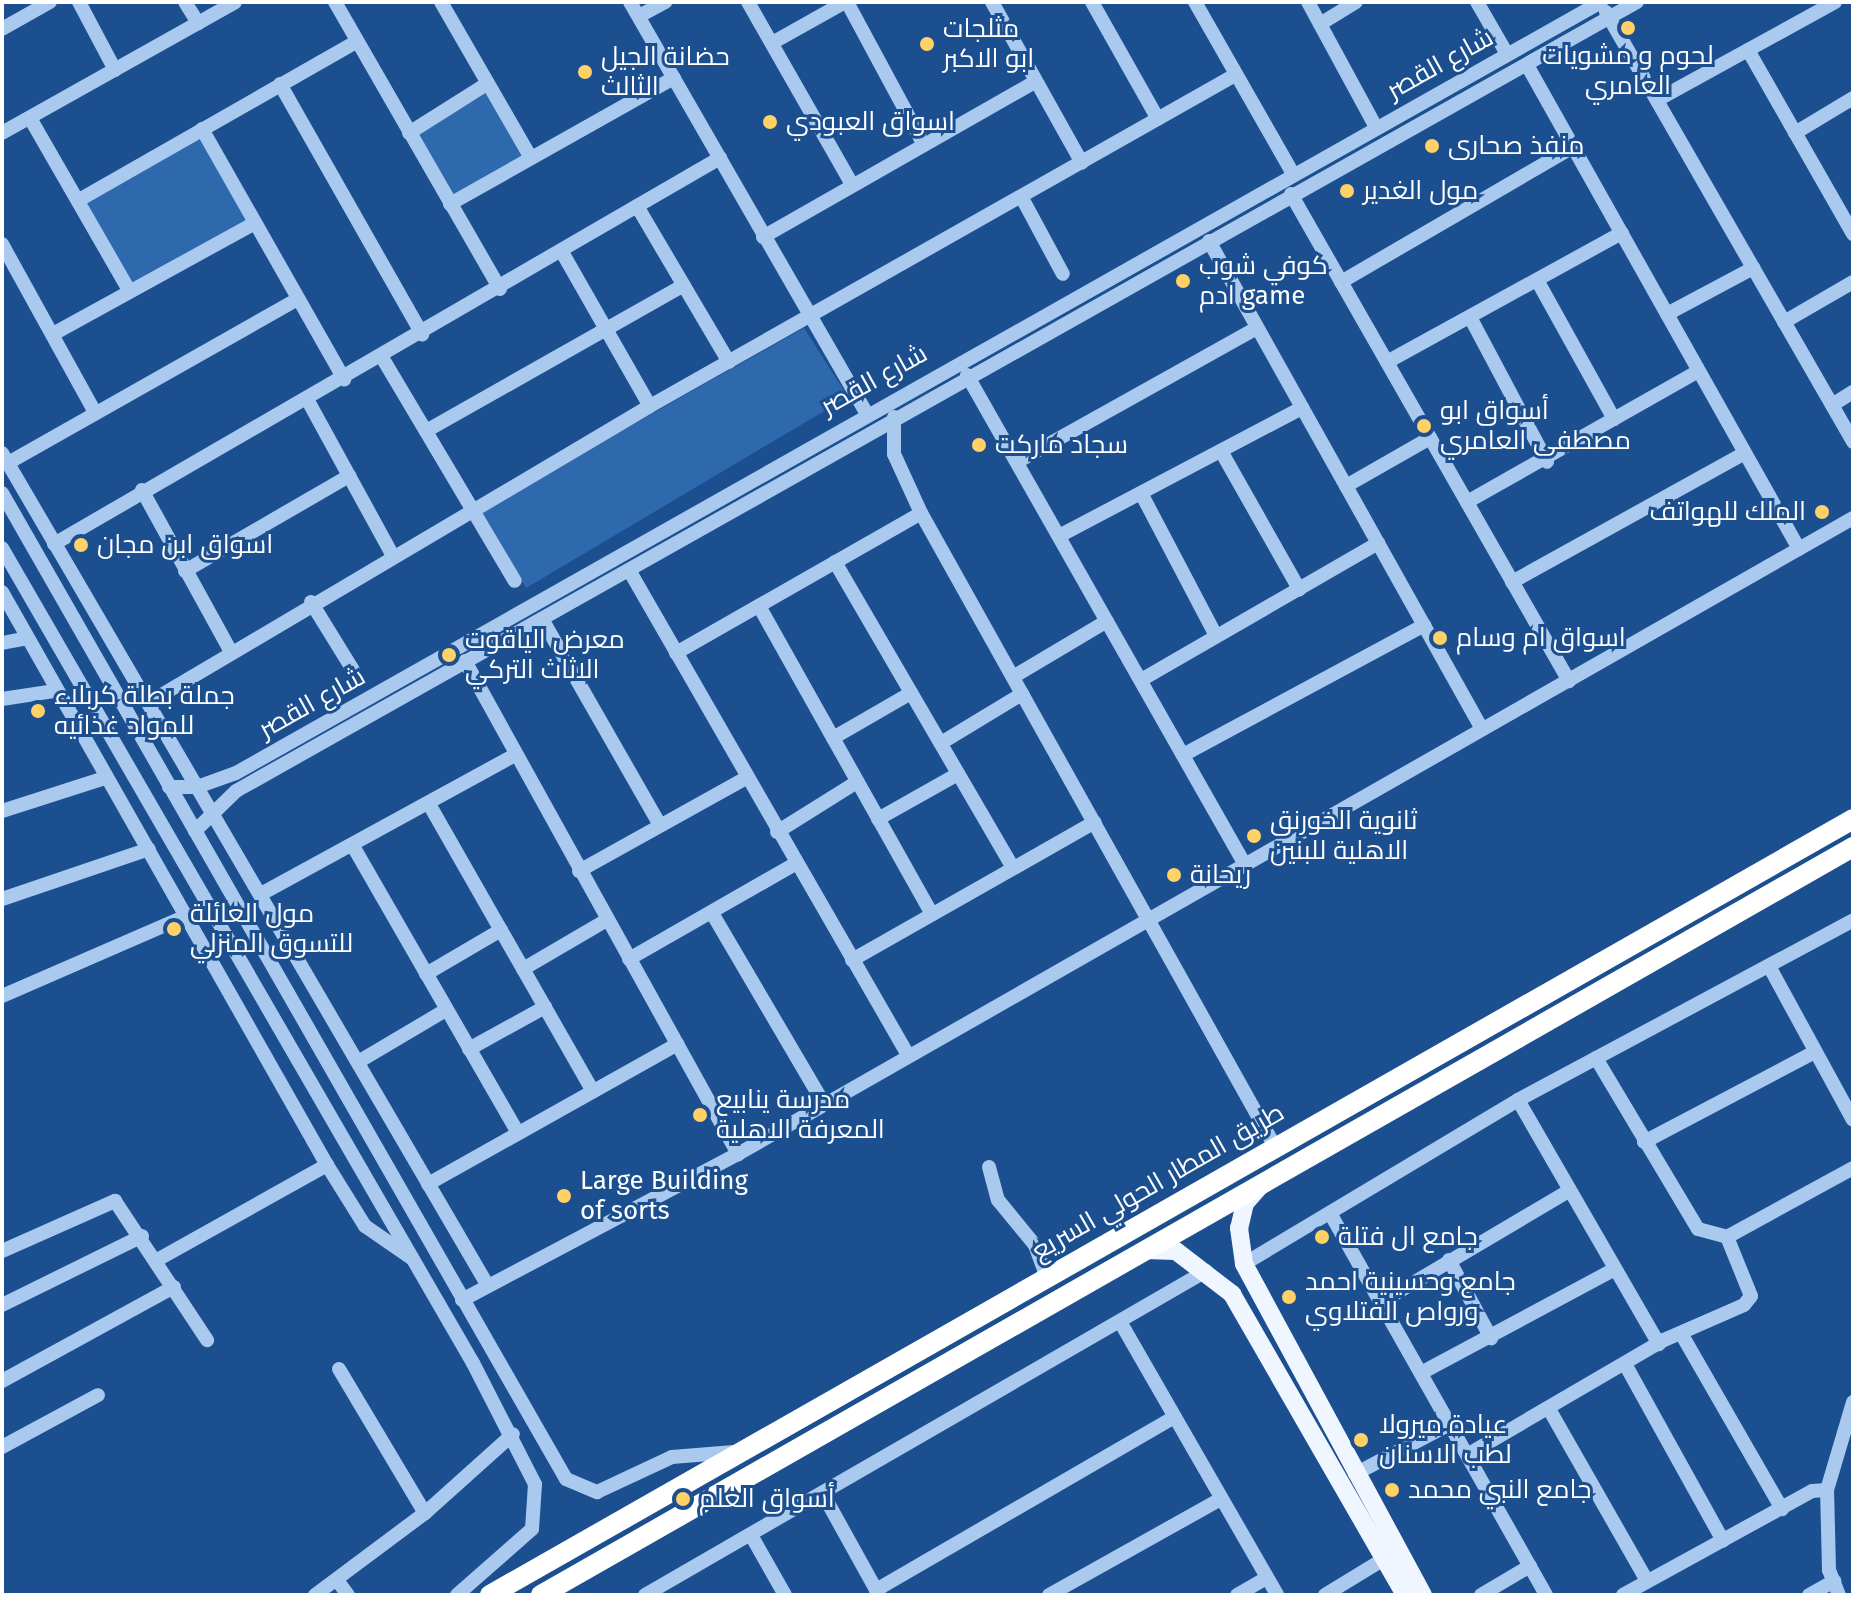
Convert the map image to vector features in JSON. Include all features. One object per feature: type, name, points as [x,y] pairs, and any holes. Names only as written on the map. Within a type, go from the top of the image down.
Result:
[{"type":"highway","name":"طريق المطار الحولي السريع","points":[[490,1595],[1274,1145],[1853,819]]},
{"type":"highway","name":"طريق المطار الحولي السريع","points":[[541,1595],[1853,847]]},
{"type":"main road","points":[[1264,1182],[1245,1203],[1239,1228],[1244,1264],[1384,1559],[1405,1595]]},
{"type":"main road","points":[[1139,1252],[1176,1251],[1206,1271],[1232,1294],[1334,1454],[1355,1474],[1423,1595]]},
{"type":"street","points":[[2,29],[50,2]]},
{"type":"street","points":[[79,2],[115,70]]},
{"type":"street","points":[[185,2],[198,23]]},
{"type":"street","points":[[2,133],[235,2]]},
{"type":"street","points":[[335,2],[500,289]]},
{"type":"street","points":[[441,2],[531,158]]},
{"type":"street","points":[[630,2],[866,412]]},
{"type":"street","points":[[639,16],[665,2]]},
{"type":"street","points":[[748,2],[852,184]]},
{"type":"street","points":[[772,43],[846,2],[923,143]]},
{"type":"street","points":[[992,2],[1082,163]]},
{"type":"street","points":[[1092,2],[1158,119]]},
{"type":"street","points":[[1213,2],[1197,6],[1293,174]]},
{"type":"street","points":[[1308,2],[1376,127]]},
{"type":"street","points":[[1320,24],[1356,2]]},
{"type":"street","points":[[1477,2],[1507,54]]},
{"type":"street","points":[[1601,2],[1853,442]]},
{"type":"street","name":"شارع القصر","points":[[169,787],[197,787],[249,766],[866,412],[1116,282],[1156,251],[1601,2]]},
{"type":"street","points":[[195,831],[212,810],[465,661],[967,375],[1116,282],[1164,265],[1209,241],[1637,2]]},
{"type":"street","points":[[1657,100],[1748,50],[1809,8],[1835,2]]},
{"type":"street","points":[[79,200],[356,42]]},
{"type":"street","points":[[1748,50],[1853,234]]},
{"type":"street","points":[[1527,65],[1799,549]]},
{"type":"street","points":[[148,703],[311,602],[650,406],[1235,75]]},
{"type":"street","points":[[450,204],[674,78]]},
{"type":"street","points":[[763,237],[1036,81]]},
{"type":"street","points":[[409,133],[488,83]]},
{"type":"street","points":[[280,84],[422,334]]},
{"type":"street","points":[[1795,133],[1853,98]]},
{"type":"street","points":[[30,118],[129,290]]},
{"type":"street","points":[[202,129],[344,379]]},
{"type":"street","points":[[1341,282],[1573,147]]},
{"type":"street","points":[[54,544],[142,490],[383,359],[720,158]]},
{"type":"street","points":[[1291,194],[1569,681]]},
{"type":"street","points":[[1022,198],[1063,274]]},
{"type":"street","points":[[637,206],[729,362]]},
{"type":"street","points":[[53,334],[255,223]]},
{"type":"street","points":[[1387,362],[1622,233]]},
{"type":"street","points":[[1209,241],[1482,729]]},
{"type":"street","points":[[2,244],[94,411]]},
{"type":"street","points":[[1156,251],[1164,265]]},
{"type":"street","points":[[562,252],[650,406]]},
{"type":"street","points":[[1667,314],[1753,268]]},
{"type":"street","points":[[1537,280],[1614,419]]},
{"type":"street","points":[[1784,322],[1853,282]]},
{"type":"street","points":[[426,431],[684,285]]},
{"type":"street","points":[[298,299],[5,458],[488,1286]]},
{"type":"street","points":[[1470,317],[1547,462]]},
{"type":"street","points":[[1017,462],[1257,328]]},
{"type":"street","points":[[383,359],[515,581]]},
{"type":"street","points":[[1467,502],[1547,462],[1614,419],[1699,371]]},
{"type":"street","points":[[967,375],[1244,863]]},
{"type":"street","points":[[1832,405],[1853,392]]},
{"type":"street","points":[[307,399],[393,556]]},
{"type":"street","points":[[1059,536],[1302,408]]},
{"type":"street","points":[[894,417],[894,454],[921,513],[1274,1145]]},
{"type":"street","points":[[1346,486],[1430,438]]},
{"type":"street","points":[[1221,451],[1299,589]]},
{"type":"street","points":[[1512,582],[1745,453]]},
{"type":"street","points":[[185,571],[349,476]]},
{"type":"street","points":[[142,490],[231,652]]},
{"type":"street","points":[[2,493],[462,1300],[577,1488],[604,1490],[672,1457],[753,1445]]},
{"type":"street","points":[[1141,493],[1216,636]]},
{"type":"street","points":[[676,653],[921,513]]},
{"type":"street","points":[[462,1300],[738,1154],[1148,917],[1853,518]]},
{"type":"street","points":[[665,525],[674,544]]},
{"type":"street","points":[[642,538],[652,557]]},
{"type":"street","points":[[1141,680],[1378,543]]},
{"type":"street","points":[[2,548],[513,1434],[535,1484],[537,1520],[457,1595]]},
{"type":"street","points":[[835,562],[1013,868]]},
{"type":"street","points":[[629,570],[795,864],[908,1055]]},
{"type":"street","points":[[2,592],[92,757],[188,915],[327,1165],[365,1226],[410,1257]]},
{"type":"street","points":[[311,602],[353,670]]},
{"type":"street","points":[[759,606],[932,914]]},
{"type":"street","points":[[542,619],[660,825]]},
{"type":"street","points":[[50,633],[67,632],[73,620]]},
{"type":"street","points":[[1013,677],[1107,621]]},
{"type":"street","points":[[1183,755],[1424,625]]},
{"type":"street","points":[[2,643],[28,638]]},
{"type":"street","points":[[72,670],[81,657],[95,658]]},
{"type":"street","points":[[465,661],[738,1154]]},
{"type":"street","points":[[2,699],[55,691]]},
{"type":"street","points":[[833,738],[911,693]]},
{"type":"street","points":[[941,743],[1022,694]]},
{"type":"street","points":[[92,757],[116,744]]},
{"type":"street","points":[[261,894],[515,755]]},
{"type":"street","points":[[878,819],[958,774]]},
{"type":"street","points":[[2,811],[105,778]]},
{"type":"street","points":[[579,871],[746,778]]},
{"type":"street","points":[[777,832],[857,782]]},
{"type":"street","points":[[429,804],[593,1091]]},
{"type":"street","points":[[852,960],[1095,822]]},
{"type":"street","points":[[353,846],[518,1133]]},
{"type":"street","points":[[2,899],[149,849]]},
{"type":"street","points":[[629,959],[795,864]]},
{"type":"street","points":[[712,913],[824,1104]]},
{"type":"street","points":[[2,996],[188,915]]},
{"type":"street","points":[[523,969],[607,920]]},
{"type":"street","points":[[1244,1264],[1518,1100],[1853,920]]},
{"type":"street","points":[[426,974],[501,930]]},
{"type":"street","points":[[1769,966],[1853,1120]]},
{"type":"street","points":[[469,1049],[545,1007]]},
{"type":"street","points":[[358,1062],[446,1010]]},
{"type":"street","points":[[428,1184],[677,1044]]},
{"type":"street","points":[[1644,1142],[1815,1052]]},
{"type":"street","points":[[1596,1058],[1698,1229],[1727,1237],[1853,1168]]},
{"type":"street","points":[[327,1113],[340,1112],[347,1098]]},
{"type":"street","points":[[1518,1100],[1659,1344]]},
{"type":"street","points":[[352,1156],[357,1143],[371,1141]]},
{"type":"street","points":[[157,1260],[327,1165]]},
{"type":"street","points":[[989,1167],[998,1200],[1035,1245],[1046,1276]]},
{"type":"street","points":[[1381,1302],[1569,1191]]},
{"type":"street","points":[[2,1251],[106,1202],[121,1204],[207,1340]]},
{"type":"street","points":[[1330,1213],[1546,1595]]},
{"type":"street","points":[[2,1305],[142,1236]]},
{"type":"street","points":[[1467,1455],[1659,1344],[1682,1335],[1751,1296],[1727,1237]]},
{"type":"street","points":[[1449,1260],[1491,1338]]},
{"type":"street","points":[[1421,1373],[1615,1269]]},
{"type":"street","points":[[645,1595],[1122,1325],[1206,1271]]},
{"type":"street","points":[[2,1381],[174,1287]]},
{"type":"street","points":[[1122,1325],[1277,1595]]},
{"type":"street","points":[[1682,1335],[1782,1509]]},
{"type":"street","points":[[1625,1364],[1723,1541]]},
{"type":"street","points":[[339,1369],[425,1513]]},
{"type":"street","points":[[2,1447],[98,1395]]},
{"type":"street","points":[[1809,1595],[1836,1588],[1827,1490],[1853,1402]]},
{"type":"street","points":[[1549,1409],[1647,1581]]},
{"type":"street","points":[[823,1494],[878,1592],[1175,1417]]},
{"type":"street","points":[[1355,1474],[1450,1424]]},
{"type":"street","points":[[315,1595],[425,1513],[513,1434]]},
{"type":"street","points":[[1623,1595],[1782,1509],[1827,1490]]},
{"type":"street","points":[[1049,1595],[1221,1499]]},
{"type":"street","points":[[751,1535],[785,1595]]},
{"type":"street","points":[[1325,1595],[1384,1559]]},
{"type":"street","points":[[1481,1595],[1530,1566]]},
{"type":"street","points":[[1237,1595],[1267,1578]]},
{"type":"street","points":[[337,1580],[348,1595]]},
{"type":"shaded area","points":[[486,92],[523,155],[452,196],[417,136]]},
{"type":"shaded area","points":[[200,133],[251,221],[132,283],[84,201]]},
{"type":"shaded area","points":[[804,328],[848,397],[526,588],[479,511]]},
{"type":"place","name":"لحوم و مشويات العامري","points":[[1628,28]]},
{"type":"place","name":"مثلجات ابو الاكبر","points":[[927,44]]},
{"type":"place","name":"حضانة الجيل الثالث","points":[[585,72]]},
{"type":"place","name":"اسواق العبودي","points":[[770,122]]},
{"type":"place","name":"منفذ صحارى","points":[[1432,146]]},
{"type":"place","name":"مول الغدير","points":[[1347,191]]},
{"type":"place","name":"كوفي شوب ادم game","points":[[1183,281]]},
{"type":"place","name":"أسواق ابو مصطفى العامري","points":[[1424,426]]},
{"type":"place","name":"سجاد ماركت","points":[[979,445]]},
{"type":"place","name":"الملك للهواتف","points":[[1822,512]]},
{"type":"place","name":"اسواق ابن مجان","points":[[81,545]]},
{"type":"place","name":"اسواق ام وسام","points":[[1440,638]]},
{"type":"place","name":"معرض الياقوت الاثاث التركي","points":[[449,655]]},
{"type":"place","name":"جملة بطلة كربلاء للمواد غذائيه","points":[[38,711]]},
{"type":"place","name":"ثانوية الخورنق الاهلية للبنين","points":[[1254,836]]},
{"type":"place","name":"ريحانة","points":[[1174,875]]},
{"type":"place","name":"مول العائلة للتسوق المنزلي","points":[[174,929]]},
{"type":"place","name":"مدرسة ينابيع المعرفة الاهلية","points":[[700,1115]]},
{"type":"place","name":"Large Building of sorts","points":[[564,1196]]},
{"type":"place","name":"جامع ال فتلة","points":[[1322,1237]]},
{"type":"place","name":"جامع وحسينية احمد ورواص الفتلاوي","points":[[1289,1297]]},
{"type":"place","name":"عيادة ميرولا لطب الاسنان","points":[[1361,1440]]},
{"type":"place","name":"جامع النبي محمد","points":[[1392,1490]]},
{"type":"place","name":"أسواق العلم","points":[[683,1499]]}]
